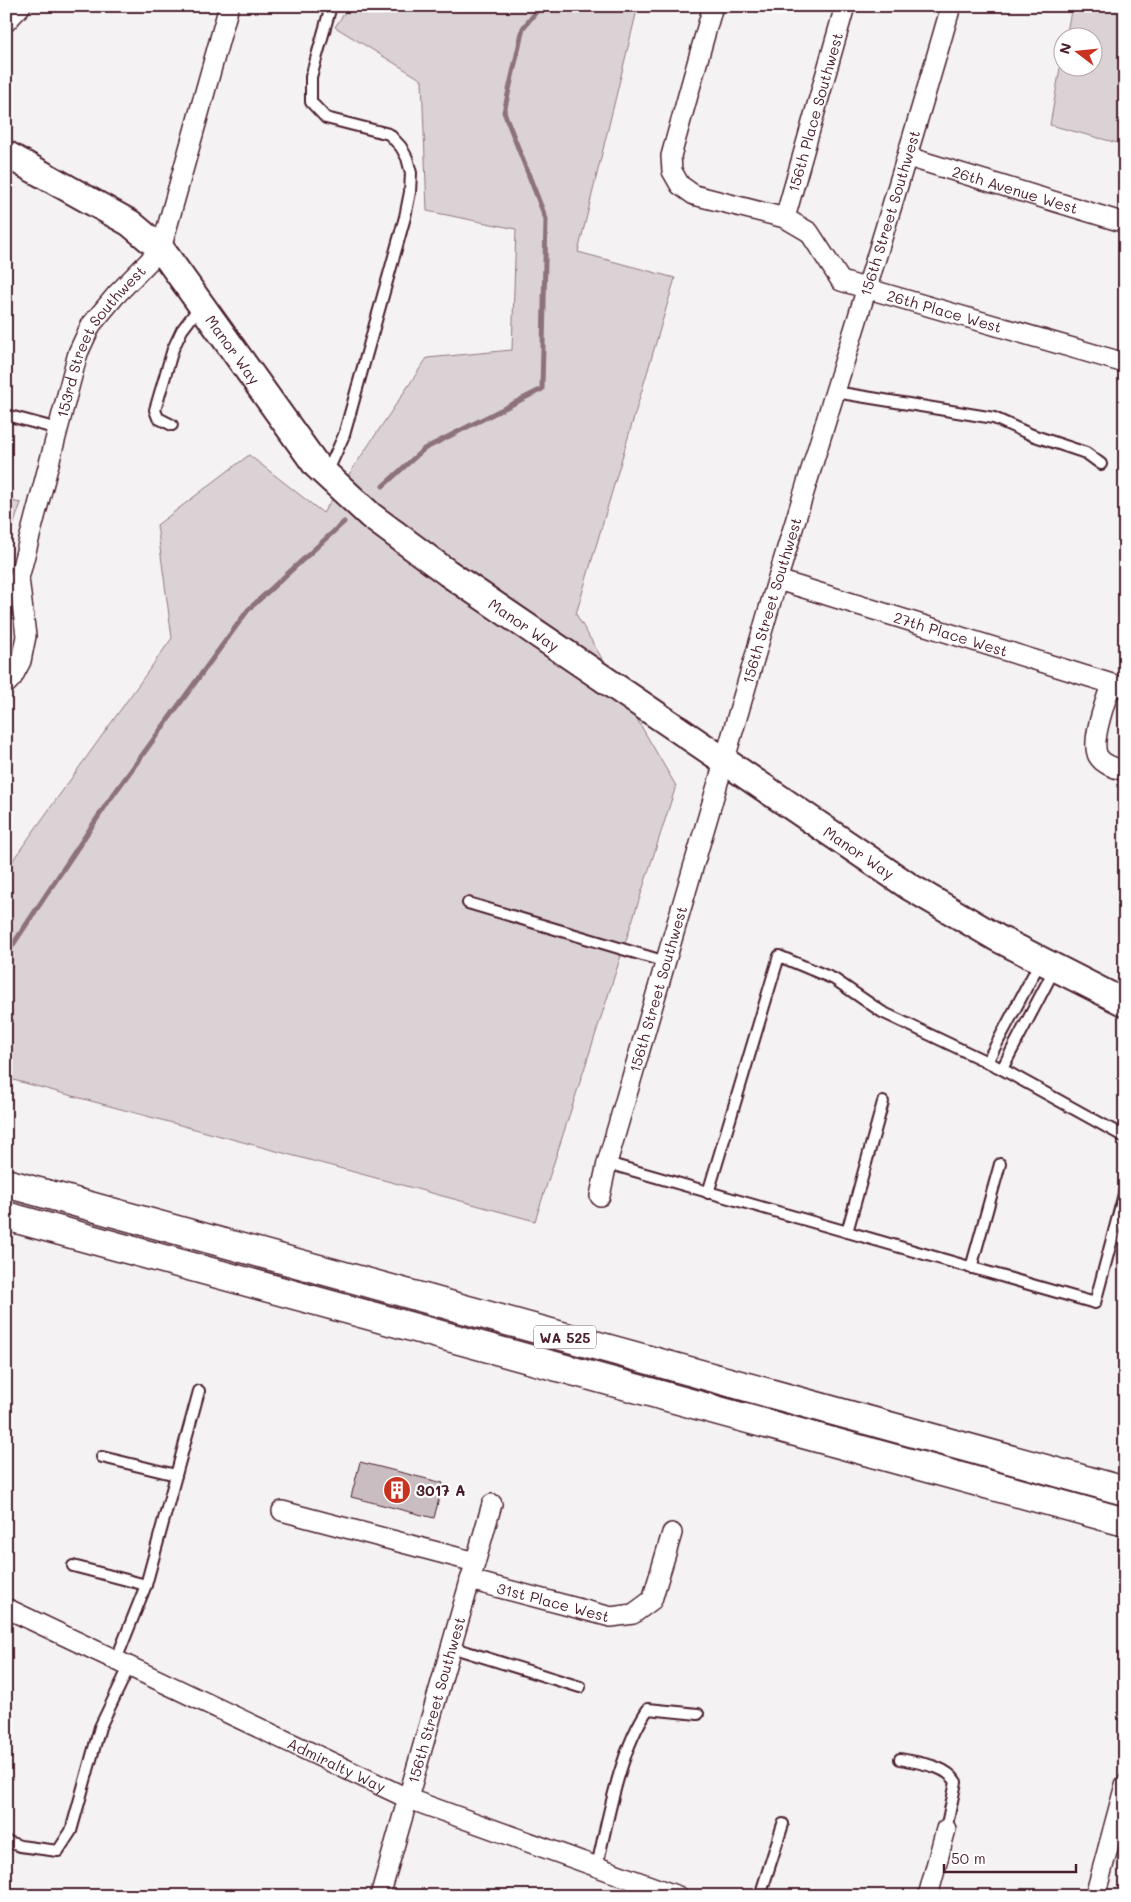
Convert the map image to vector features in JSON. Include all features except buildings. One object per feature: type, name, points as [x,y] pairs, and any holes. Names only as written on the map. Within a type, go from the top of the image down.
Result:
[{"type":"highway","name":"WA 525","points":[[6,1183],[1125,1491]]},
{"type":"highway","name":"WA 525","points":[[6,1216],[1125,1522]]},
{"type":"street","points":[[6,22],[21,6]]},
{"type":"street","name":"153rd Street Southwest","points":[[6,684],[12,678],[21,661],[26,636],[13,577],[58,429],[78,353],[91,325],[116,295],[161,249],[229,6]]},
{"type":"street","name":"26th Place West","points":[[713,6],[671,156],[672,171],[680,186],[694,195],[785,218],[809,232],[841,281],[1125,363]]},
{"type":"street","name":"156th Place Southwest","points":[[785,218],[845,6]]},
{"type":"street","name":"156th Street Southwest","points":[[600,1196],[607,1163],[724,761],[866,289],[908,157],[951,6]]},
{"type":"street","name":"Manor Way","points":[[6,154],[130,223],[161,249],[316,465],[371,516],[448,573],[910,887],[999,939],[1125,1003]]},
{"type":"street","name":"26th Avenue West","points":[[908,157],[1125,223]]},
{"type":"street","name":"27th Place West","points":[[778,580],[1118,686]]},
{"type":"street","points":[[1118,686],[1095,739],[1098,756],[1109,766],[1125,771]]},
{"type":"street","name":"156th Street Southwest","points":[[380,1896],[492,1504]]},
{"type":"street","name":"31st Place West","points":[[282,1511],[611,1617],[633,1614],[652,1600],[672,1532]]},
{"type":"street","name":"Admiralty Way","points":[[6,1608],[408,1799],[676,1895]]},
{"type":"street","points":[[1095,1896],[1125,1786]]},
{"type":"street","points":[[928,1896],[946,1829]]},
{"type":"lane","points":[[327,474],[344,436],[405,216],[410,192],[411,173],[401,146],[389,134],[326,118],[311,102],[311,77],[331,6]]},
{"type":"lane","points":[[172,425],[158,418],[155,410],[173,349],[182,330],[202,305]]},
{"type":"lane","points":[[835,392],[994,418],[1032,436],[1086,453],[1101,464]]},
{"type":"lane","points":[[6,415],[58,429]]},
{"type":"lane","points":[[468,903],[666,962]]},
{"type":"lane","points":[[708,1193],[780,956],[834,979],[882,1012],[987,1062],[1125,1137]]},
{"type":"lane","points":[[987,1062],[1048,964]]},
{"type":"lane","points":[[1002,1070],[1048,964]]},
{"type":"lane","points":[[847,1232],[883,1102]]},
{"type":"lane","points":[[607,1163],[1095,1303],[1125,1190]]},
{"type":"lane","points":[[971,1268],[1000,1164]]},
{"type":"lane","points":[[6,1842],[20,1846],[58,1851],[71,1831],[100,1727],[123,1664],[146,1585],[198,1391]]},
{"type":"lane","points":[[102,1457],[176,1475]]},
{"type":"lane","points":[[73,1566],[146,1585]]},
{"type":"lane","points":[[452,1647],[580,1687]]},
{"type":"lane","points":[[597,1866],[627,1752],[638,1724],[648,1709],[698,1714]]},
{"type":"lane","points":[[900,1758],[944,1770],[956,1782],[946,1829]]},
{"type":"lane","points":[[760,1896],[783,1824]]},
{"type":"shaded area","points":[[349,6],[638,6],[578,252],[675,278],[576,614],[676,786],[535,1221],[6,1078],[6,873],[15,857],[172,638],[157,525],[249,455],[323,513],[427,358],[512,350],[516,229],[427,211],[422,80],[335,27]]},
{"type":"shaded area","points":[[1072,6],[1125,6],[1125,145],[1050,125],[1058,78],[1104,78],[1104,28],[1068,28]]},
{"type":"shaded area","points":[[6,500],[21,503],[6,546]]},
{"type":"waterway","points":[[383,486],[424,449],[542,389],[546,219],[504,112],[523,28],[541,6]]},
{"type":"waterway","points":[[6,955],[108,802],[248,610],[344,522]]},
{"type":"place","name":"3017 A","points":[[397,1490]]}]
